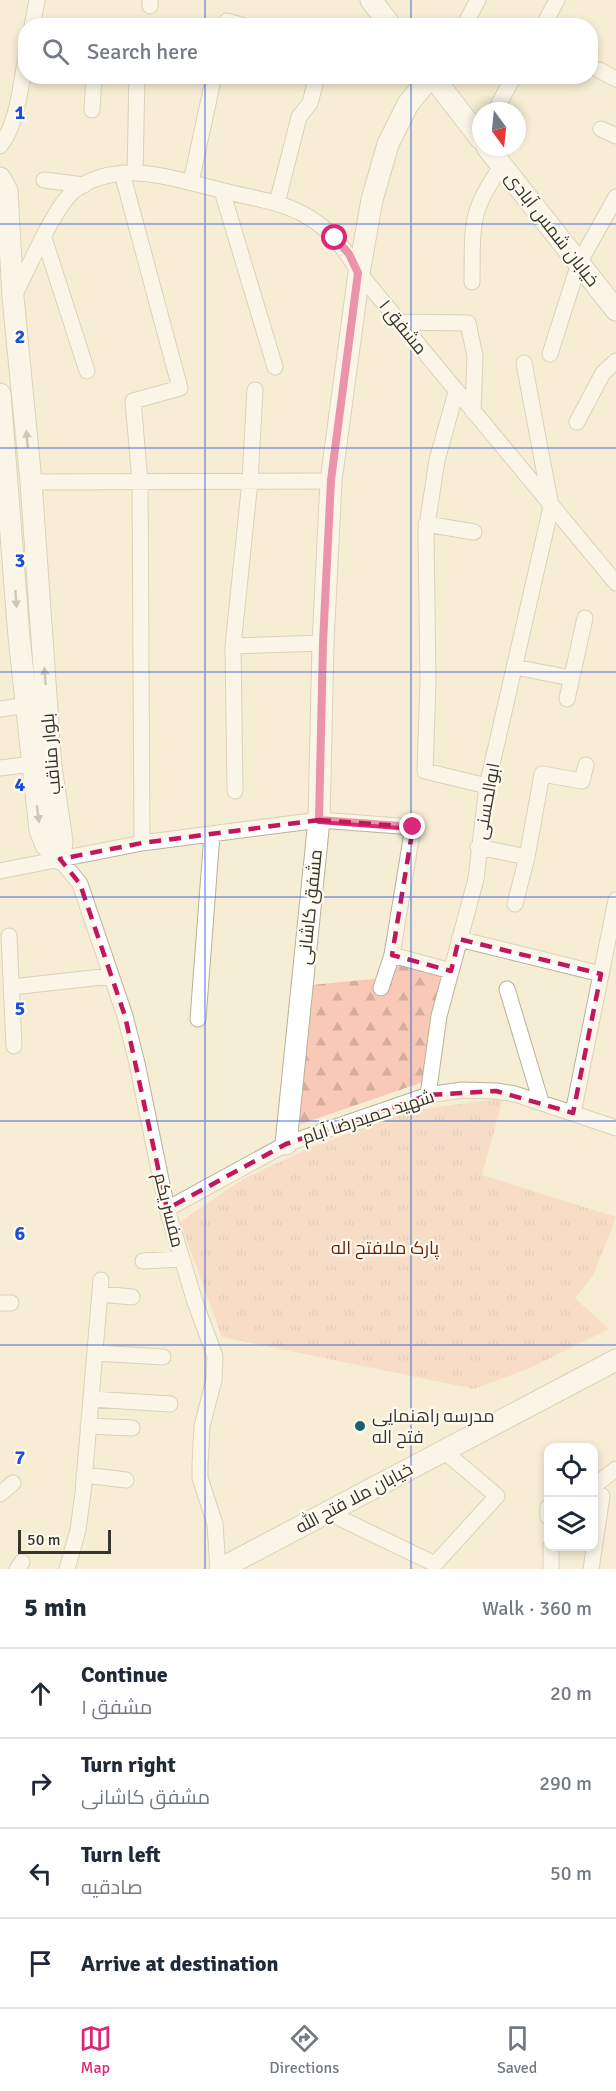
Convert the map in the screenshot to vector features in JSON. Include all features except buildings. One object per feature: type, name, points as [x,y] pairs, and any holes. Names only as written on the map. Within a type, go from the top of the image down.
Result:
[{"type":"street","points":[[34,18],[37,0]]},
{"type":"street","points":[[468,18],[478,0]]},
{"type":"street","points":[[547,18],[557,0]]},
{"type":"street","points":[[373,1],[385,18]]},
{"type":"street","points":[[599,70],[616,79]]},
{"type":"street","points":[[0,146],[8,136],[20,84]]},
{"type":"street","points":[[92,110],[94,84]]},
{"type":"street","points":[[136,84],[128,173],[180,388],[133,401],[140,481],[142,843]]},
{"type":"street","points":[[191,182],[212,84]]},
{"type":"street","points":[[277,204],[299,117],[310,103],[315,84]]},
{"type":"street","name":"مشفق کاشانی","points":[[286,1144],[319,820],[323,643],[331,480],[358,273],[372,200],[388,144],[408,104],[424,84]]},
{"type":"street","name":"خیابان شمس آبادی","points":[[437,84],[472,127]]},
{"type":"street","points":[[500,102],[510,84]]},
{"type":"street","points":[[601,129],[616,136]]},
{"type":"street","name":"خیابان شمس آبادی","points":[[494,156],[616,310]]},
{"type":"street","points":[[472,282],[473,221],[484,191],[502,166]]},
{"type":"street","name":"مشفق ۱","points":[[13,297],[68,196],[84,184],[111,174],[128,173],[191,182],[277,204],[304,214],[335,238],[349,254],[358,273],[616,583]]},
{"type":"street","name":"بلوار مناقب","points":[[0,178],[7,190],[13,297],[31,482],[51,767],[62,841],[60,859]]},
{"type":"street","points":[[44,180],[84,184]]},
{"type":"street","points":[[222,191],[275,367]]},
{"type":"street","points":[[550,354],[579,263],[616,197]]},
{"type":"street","points":[[45,238],[87,371]]},
{"type":"street","points":[[399,322],[468,323],[475,356],[473,412]]},
{"type":"street","points":[[577,422],[603,373],[616,361]]},
{"type":"street","points":[[524,363],[551,507]]},
{"type":"street","points":[[235,791],[233,646],[250,481],[255,390]]},
{"type":"street","points":[[456,392],[437,460],[426,524],[425,771],[487,786]]},
{"type":"street","name":"بلوار مناقب","points":[[0,394],[2,442],[40,830],[46,845],[60,859]]},
{"type":"street","points":[[31,482],[331,480]]},
{"type":"street","name":"ابوالحسنی","points":[[428,1095],[439,1016],[476,879],[487,786],[551,507]]},
{"type":"street","points":[[426,524],[474,532]]},
{"type":"street","points":[[567,699],[585,618]]},
{"type":"street","points":[[233,646],[323,643]]},
{"type":"street","points":[[515,667],[571,678]]},
{"type":"street","points":[[0,710],[27,705]]},
{"type":"street","points":[[0,768],[32,764]]},
{"type":"street","points":[[514,904],[527,857],[542,774],[582,782],[586,765]]},
{"type":"street","points":[[0,871],[142,843],[319,820],[413,827],[392,956],[381,988]]},
{"type":"street","points":[[198,1019],[212,834]]},
{"type":"street","points":[[478,847],[527,857]]},
{"type":"street","name":"مفسر یکم","points":[[60,859],[80,884],[111,976],[137,1063],[167,1209],[215,1356],[214,1380],[202,1426],[200,1478],[215,1524],[219,1569]]},
{"type":"street","points":[[573,1113],[616,900]]},
{"type":"street","points":[[9,936],[15,1046]]},
{"type":"street","points":[[459,939],[601,974]]},
{"type":"street","points":[[392,956],[451,971]]},
{"type":"street","points":[[12,987],[111,976]]},
{"type":"street","points":[[507,989],[541,1102]]},
{"type":"street","name":"شهید حمیدرضا آبام","points":[[167,1209],[286,1144],[428,1095],[462,1090],[496,1091],[541,1102],[616,1128]]},
{"type":"street","points":[[143,1261],[182,1259]]},
{"type":"street","points":[[68,1569],[78,1530],[101,1287],[132,1297]]},
{"type":"street","points":[[95,1353],[163,1357]]},
{"type":"street","name":"خیابان ملا فتح الله","points":[[219,1569],[616,1360]]},
{"type":"street","points":[[91,1399],[170,1404]]},
{"type":"street","points":[[88,1426],[132,1428]]},
{"type":"street","points":[[327,1512],[435,1564],[497,1496],[444,1451]]},
{"type":"street","points":[[598,1483],[616,1469]]},
{"type":"street","points":[[84,1475],[126,1480]]},
{"type":"street","points":[[0,1494],[13,1483]]},
{"type":"street","points":[[591,1569],[602,1496],[598,1496]]},
{"type":"street","points":[[551,1551],[551,1569]]},
{"type":"highlighted area","points":[[319,820],[413,827],[392,955],[451,971],[459,939],[601,974],[573,1113],[496,1091],[428,1095],[286,1144],[167,1209],[125,1016],[80,884],[60,859],[142,843]]},
{"type":"green space","points":[[393,958],[448,972],[428,1077],[420,1083],[301,1124],[299,1113],[312,985],[382,978]]},
{"type":"green space","name":"پارک ملافتح اله","points":[[503,1098],[482,1175],[616,1217],[593,1276],[575,1298],[609,1329],[530,1368],[474,1389],[222,1337],[180,1222],[243,1179],[314,1146],[410,1111]]},
{"type":"place","name":"مدرسه راهنمایی فتح اله","points":[[360,1426]]},
{"type":"route","points":[[335,238],[349,254],[358,273],[331,480],[323,643],[319,820],[413,827]]}]
